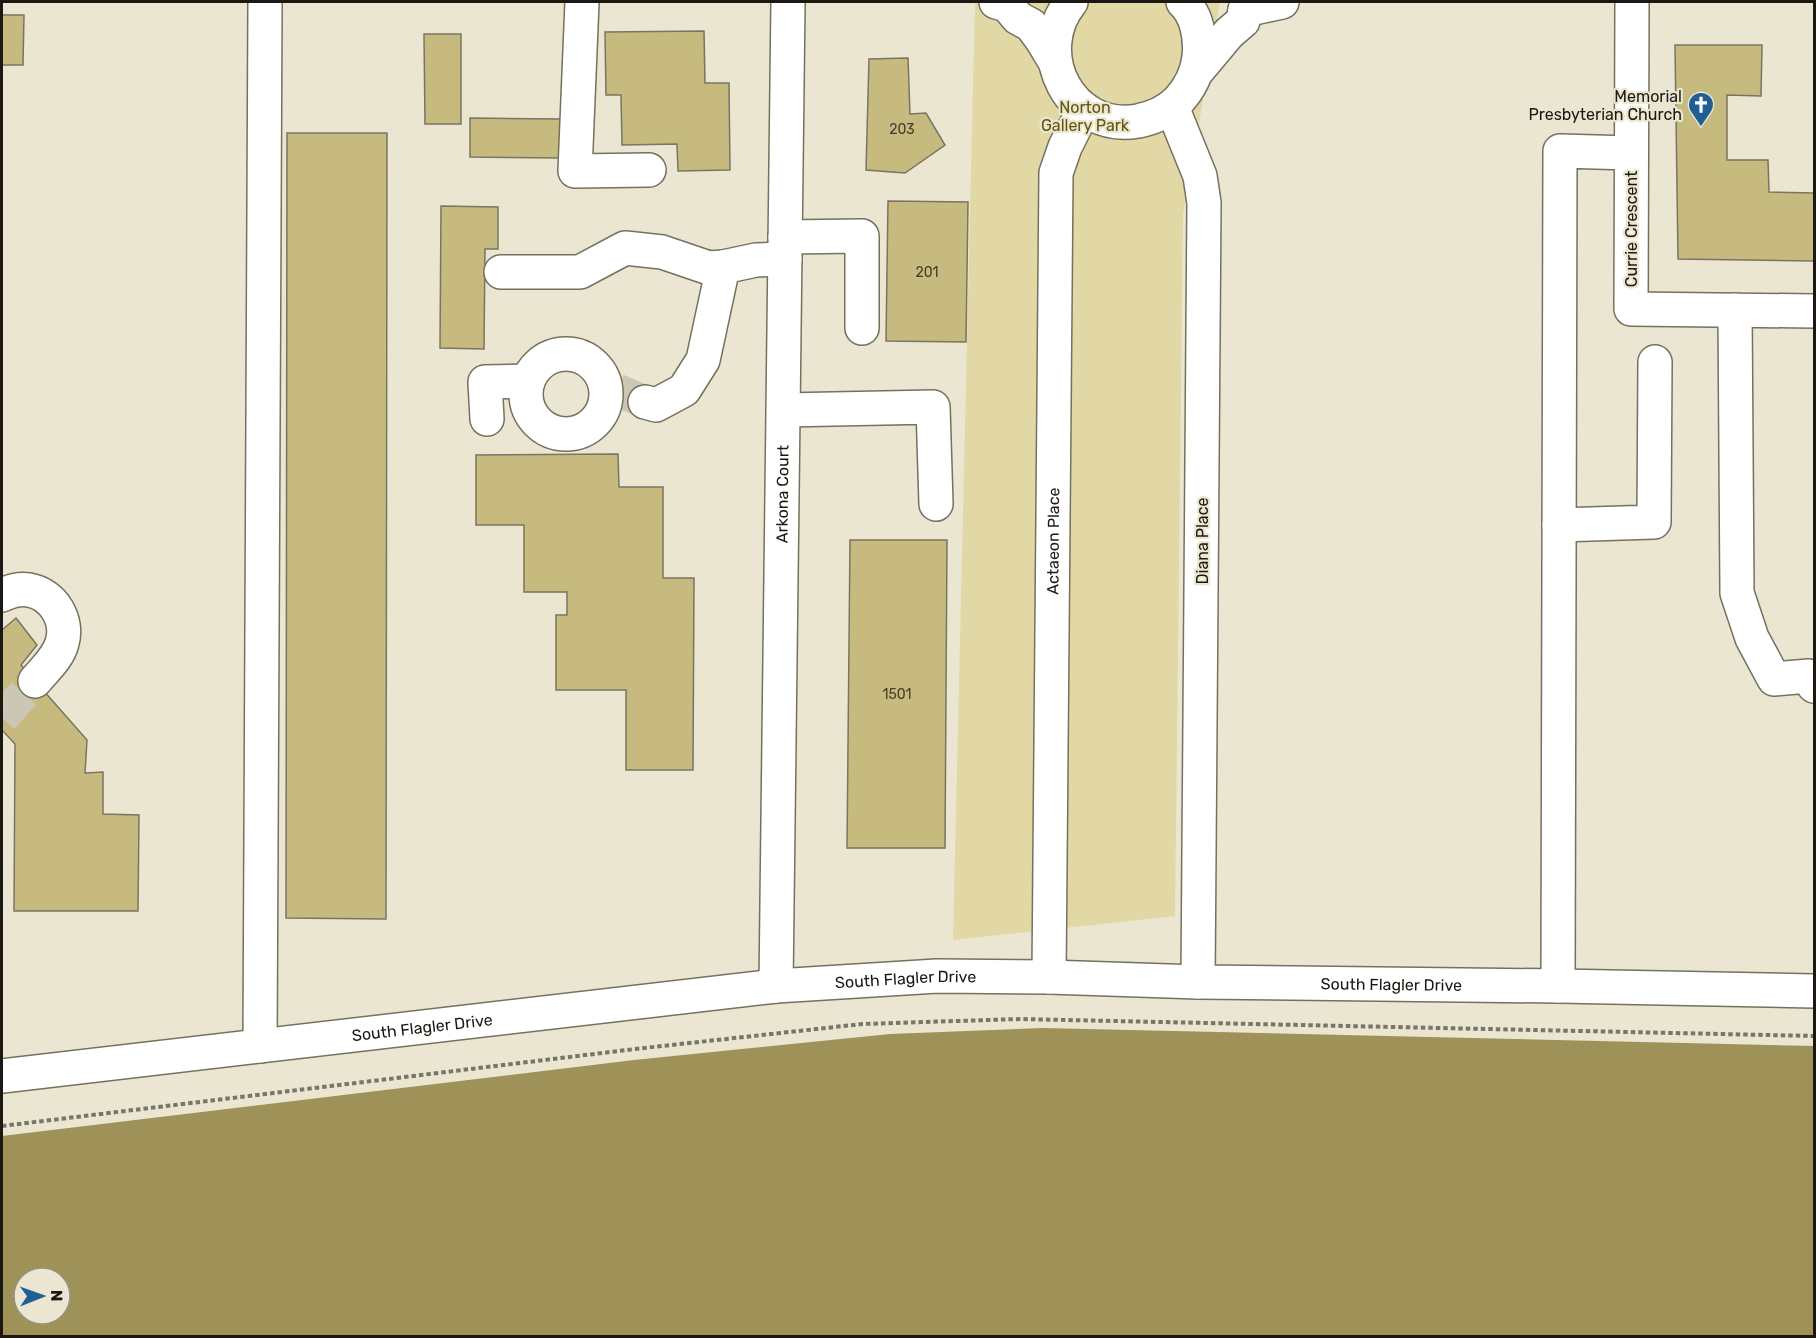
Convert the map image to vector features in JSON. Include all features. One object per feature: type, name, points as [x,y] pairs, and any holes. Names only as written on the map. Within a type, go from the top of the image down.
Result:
[{"type":"street","points":[[260,1046],[266,2]]},
{"type":"street","points":[[582,2],[575,171],[649,170]]},
{"type":"street","name":"Arkona Court","points":[[776,986],[788,2]]},
{"type":"street","points":[[1044,2],[1013,2],[1018,18],[1031,25],[1054,60]]},
{"type":"street","points":[[1071,2],[1062,13],[1054,36],[1054,60],[1059,79],[1070,96],[1084,109],[1105,119],[1128,123],[1151,118],[1172,107],[1188,90],[1198,70],[1229,33],[1243,21],[1240,6],[1282,2]]},
{"type":"street","points":[[1184,2],[1197,25],[1200,47],[1198,70]]},
{"type":"street","name":"Currie Crescent","points":[[1632,2],[1631,309],[1815,311]]},
{"type":"street","name":"Diana Place","points":[[1172,107],[1200,176],[1204,203],[1198,982]]},
{"type":"street","name":"Actaeon Place","points":[[1049,977],[1056,173],[1065,147],[1084,109]]},
{"type":"street","points":[[1558,986],[1560,151],[1631,153]]},
{"type":"street","points":[[501,272],[580,272],[625,248],[662,252],[710,268],[723,267],[756,260],[785,248],[862,236],[862,328]]},
{"type":"street","points":[[623,392],[606,398],[602,411],[594,422],[583,430],[571,434],[557,434],[545,428],[534,419],[528,407],[528,381],[534,370],[544,361],[568,354],[592,363],[600,373],[623,392],[656,405],[684,390],[703,360],[723,267]]},
{"type":"street","points":[[1735,310],[1737,593],[1752,638],[1774,679],[1809,676],[1815,686]]},
{"type":"street","points":[[1559,525],[1654,522],[1655,362]]},
{"type":"street","points":[[487,419],[485,382],[528,381]]},
{"type":"street","points":[[784,410],[933,407],[936,504]]},
{"type":"street","points":[[2,595],[15,590],[28,590],[42,594],[52,602],[60,614],[64,627],[63,641],[58,654],[35,681]]},
{"type":"street","name":"South Flagler Drive","points":[[2,1076],[776,986],[937,976],[1815,991]]},
{"type":"path","points":[[2,1126],[862,1024],[1020,1019],[1815,1036]]},
{"type":"green space","name":"Norton Gallery Park","points":[[975,2],[1220,2],[1183,215],[1175,916],[953,940]]},
{"type":"shaded area","points":[[1043,1028],[1814,1046],[1814,1336],[2,1336],[2,1136],[634,1060],[890,1034]]},
{"type":"building","points":[[2,15],[24,15],[23,65],[2,65]]},
{"type":"building","points":[[704,31],[705,83],[729,83],[730,170],[678,171],[677,144],[622,145],[621,95],[606,95],[605,32]]},
{"type":"building","points":[[424,34],[461,34],[461,124],[425,124]]},
{"type":"building","name":"Memorial Presbyterian Church","points":[[1675,45],[1762,45],[1761,96],[1727,95],[1727,160],[1768,160],[1769,192],[1814,193],[1814,261],[1678,259]]},
{"type":"building","points":[[908,58],[910,114],[926,113],[945,145],[905,173],[866,170],[869,59]]},
{"type":"building","points":[[470,118],[560,119],[560,158],[470,157]]},
{"type":"building","points":[[287,133],[387,133],[386,919],[286,918]]},
{"type":"building","points":[[888,201],[968,202],[966,342],[886,341]]},
{"type":"building","points":[[441,206],[498,207],[498,249],[485,249],[484,349],[440,348]]},
{"type":"building","points":[[618,454],[619,487],[663,487],[663,578],[694,578],[693,770],[626,770],[626,690],[556,690],[556,615],[567,615],[567,592],[524,592],[524,525],[476,525],[476,455]]},
{"type":"building","points":[[850,540],[947,540],[945,848],[847,848]]},
{"type":"building","points":[[16,618],[37,645],[21,665],[87,740],[85,773],[103,772],[103,814],[139,815],[138,911],[14,911],[15,744],[2,730],[2,630]]},
{"type":"tunnel","points":[[617,390],[645,402]]},
{"type":"tunnel","points":[[2,718],[35,681]]},
{"type":"place","name":"Memorial Presbyterian Church","points":[[1701,128]]}]
